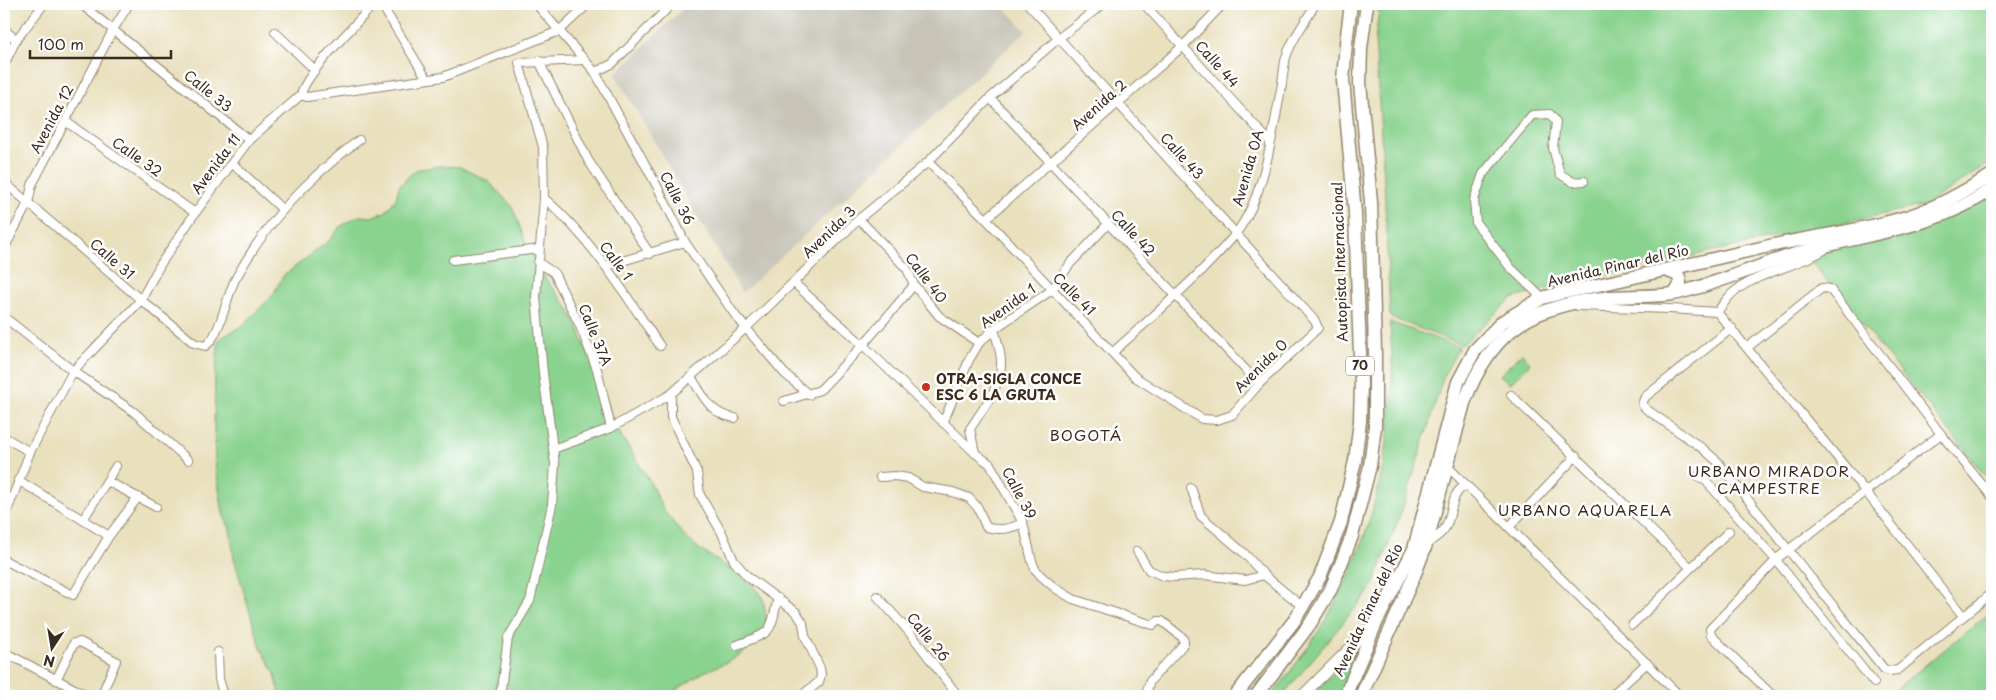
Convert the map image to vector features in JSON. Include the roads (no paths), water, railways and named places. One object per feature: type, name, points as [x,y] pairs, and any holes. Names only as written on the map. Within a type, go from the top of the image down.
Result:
[{"type":"main road","name":"Autopista Internacional","points":[[1235,696],[1303,607],[1320,577],[1341,522],[1355,461],[1360,421],[1360,384],[1355,213],[1344,80],[1351,4]]},
{"type":"main road","name":"70","points":[[1256,696],[1305,631],[1331,589],[1352,536],[1370,466],[1375,426],[1375,352],[1370,202],[1360,83],[1361,48],[1367,4]]},
{"type":"main road","name":"Avenida Pinar del Río","points":[[1345,696],[1377,621],[1414,549],[1458,382],[1474,350],[1502,322],[1546,303],[1668,271],[1765,247],[1898,220],[1960,195],[1992,175]]},
{"type":"main road","name":"Avenida Pinar del Río","points":[[1361,696],[1426,545],[1464,403],[1471,384],[1492,349],[1504,336],[1532,316],[1546,303],[1672,294],[1714,283],[1763,264],[1931,220],[1992,189]]},
{"type":"main road","points":[[1709,261],[1701,266],[1699,275],[1705,282],[1714,283]]},
{"type":"main road","points":[[1668,271],[1678,275],[1681,282],[1678,290],[1672,294]]},
{"type":"street","points":[[4,65],[16,40],[44,4]]},
{"type":"street","name":"Calle 33","points":[[81,4],[249,140]]},
{"type":"street","name":"Avenida 12","points":[[4,248],[28,203],[32,185],[113,30],[129,4]]},
{"type":"street","points":[[374,4],[315,70],[302,90],[301,95],[307,97],[443,77],[559,31],[588,4]]},
{"type":"street","points":[[381,4],[427,80]]},
{"type":"street","name":"Calle 36","points":[[536,4],[595,72],[685,242],[735,315],[784,373],[809,395]]},
{"type":"street","points":[[595,72],[612,64],[672,4]]},
{"type":"street","name":"Calle 43","points":[[1028,4],[1318,325]]},
{"type":"street","name":"Avenida 3","points":[[553,449],[611,428],[671,394],[746,328],[859,219],[928,162],[990,98],[1059,38],[1103,4]]},
{"type":"street","name":"Calle 44","points":[[1144,4],[1270,142]]},
{"type":"street","name":"Avenida 2","points":[[986,219],[1183,46],[1223,4]]},
{"type":"street","name":"Avenida 0A","points":[[1113,352],[1176,297],[1236,234],[1247,217],[1256,196],[1270,142],[1286,58],[1292,41],[1315,4]]},
{"type":"street","points":[[4,29],[16,40]]},
{"type":"street","points":[[275,32],[315,70]]},
{"type":"street","points":[[500,696],[508,638],[530,601],[552,505],[555,464],[536,297],[544,198],[543,147],[519,63],[513,49]]},
{"type":"street","points":[[519,63],[584,60]]},
{"type":"street","points":[[539,61],[588,160],[650,254]]},
{"type":"street","name":"Avenida 11","points":[[4,519],[30,452],[73,371],[141,300],[160,265],[195,213],[249,140],[301,95]]},
{"type":"street","name":"Calle 42","points":[[990,98],[1259,384]]},
{"type":"street","points":[[1584,181],[1573,182],[1560,174],[1553,148],[1556,122],[1550,114],[1532,115],[1482,174],[1474,200],[1476,223],[1510,267],[1546,303],[1717,312],[1748,347],[1866,492],[1963,616]]},
{"type":"street","name":"Calle 32","points":[[65,121],[195,213]]},
{"type":"street","points":[[233,164],[282,209],[326,165],[359,140]]},
{"type":"street","name":"Calle 41","points":[[928,162],[986,219],[1135,377],[1202,418],[1216,420]]},
{"type":"street","name":"Calle 31","points":[[4,182],[141,300],[201,346],[209,344],[221,320],[234,282],[254,246],[282,209]]},
{"type":"street","name":"Calle 1","points":[[544,198],[557,210],[606,266],[660,346]]},
{"type":"street","name":"Calle 40","points":[[859,219],[908,269],[914,285],[939,316],[980,343]]},
{"type":"street","name":"Avenida 1","points":[[943,423],[969,360],[980,343],[994,329],[1052,290],[1070,264],[1108,224]]},
{"type":"street","points":[[606,266],[685,242]]},
{"type":"street","points":[[1717,312],[1734,292],[1756,278],[1813,257],[1833,245]]},
{"type":"street","points":[[453,260],[539,249]]},
{"type":"street","name":"Calle 37A","points":[[538,262],[554,272],[580,326],[597,368],[611,428]]},
{"type":"street","name":"Calle 39","points":[[794,283],[863,345],[975,453],[990,464],[1023,523],[1035,569],[1055,588],[1072,599],[1130,619],[1153,624],[1162,621],[1183,638],[1184,642],[1150,681],[1147,691],[1149,696]]},
{"type":"street","points":[[784,401],[809,395],[820,390],[863,345],[914,285]]},
{"type":"street","points":[[1748,347],[1822,288],[1830,288],[1941,434],[1992,496]]},
{"type":"street","points":[[4,317],[73,371],[134,412],[188,460]]},
{"type":"street","name":"Avenida 0","points":[[1216,420],[1232,415],[1259,384],[1318,328],[1318,325]]},
{"type":"street","points":[[1732,328],[1645,397],[1642,404],[1646,409],[1702,448],[1717,461],[1882,666],[1889,671],[1898,670],[1992,593]]},
{"type":"street","points":[[975,453],[970,429],[989,399],[997,380],[1001,362],[994,329]]},
{"type":"street","points":[[691,377],[714,411],[725,417],[735,418]]},
{"type":"street","points":[[671,394],[671,417],[697,472],[700,495],[722,533],[734,561],[748,577],[796,612],[803,623],[805,636],[820,668],[821,675],[819,682],[801,696]]},
{"type":"street","points":[[1511,394],[1690,568]]},
{"type":"street","points":[[1773,696],[1709,631],[1777,558],[1941,434]]},
{"type":"street","points":[[4,437],[30,452]]},
{"type":"street","points":[[1509,527],[1576,456]]},
{"type":"street","points":[[83,520],[116,466]]},
{"type":"street","points":[[1447,466],[1680,696]]},
{"type":"street","points":[[880,477],[895,476],[908,478],[923,486],[953,492],[970,498],[978,508],[986,527],[998,530],[1009,529],[1023,523]]},
{"type":"street","points":[[1698,476],[1706,480],[1777,558],[1874,683]]},
{"type":"street","points":[[18,480],[109,536]]},
{"type":"street","points":[[107,481],[156,507]]},
{"type":"street","points":[[1426,545],[1443,531],[1456,493],[1462,487],[1468,485]]},
{"type":"street","points":[[1191,488],[1201,516],[1244,553],[1264,575],[1303,607]]},
{"type":"street","points":[[4,560],[73,595],[109,536],[138,497]]},
{"type":"street","points":[[1632,625],[1729,530]]},
{"type":"street","points":[[1137,551],[1149,570],[1163,576],[1204,575],[1245,580],[1264,575]]},
{"type":"street","name":"Calle 26","points":[[877,596],[911,634],[958,696]]},
{"type":"street","points":[[737,645],[766,634],[770,628],[778,598]]},
{"type":"street","points":[[1302,696],[1377,621]]},
{"type":"street","points":[[56,680],[76,641],[80,642],[116,661],[101,696]]},
{"type":"street","points":[[4,652],[88,696]]},
{"type":"street","points":[[218,652],[219,679],[224,696]]},
{"type":"street","points":[[1611,696],[1647,663]]},
{"type":"street","points":[[1368,680],[1370,696]]},
{"type":"place","name":"OTRA-SIGLA CONCE ESC 6 LA GRUTA","points":[[926,387]]},
{"type":"district","name":"BOGOTÁ","points":[[1086,436]]},
{"type":"district","name":"URBANO MIRADOR CAMPESTRE","points":[[1769,480]]},
{"type":"district","name":"URBANO AQUARELA","points":[[1585,511]]}]
